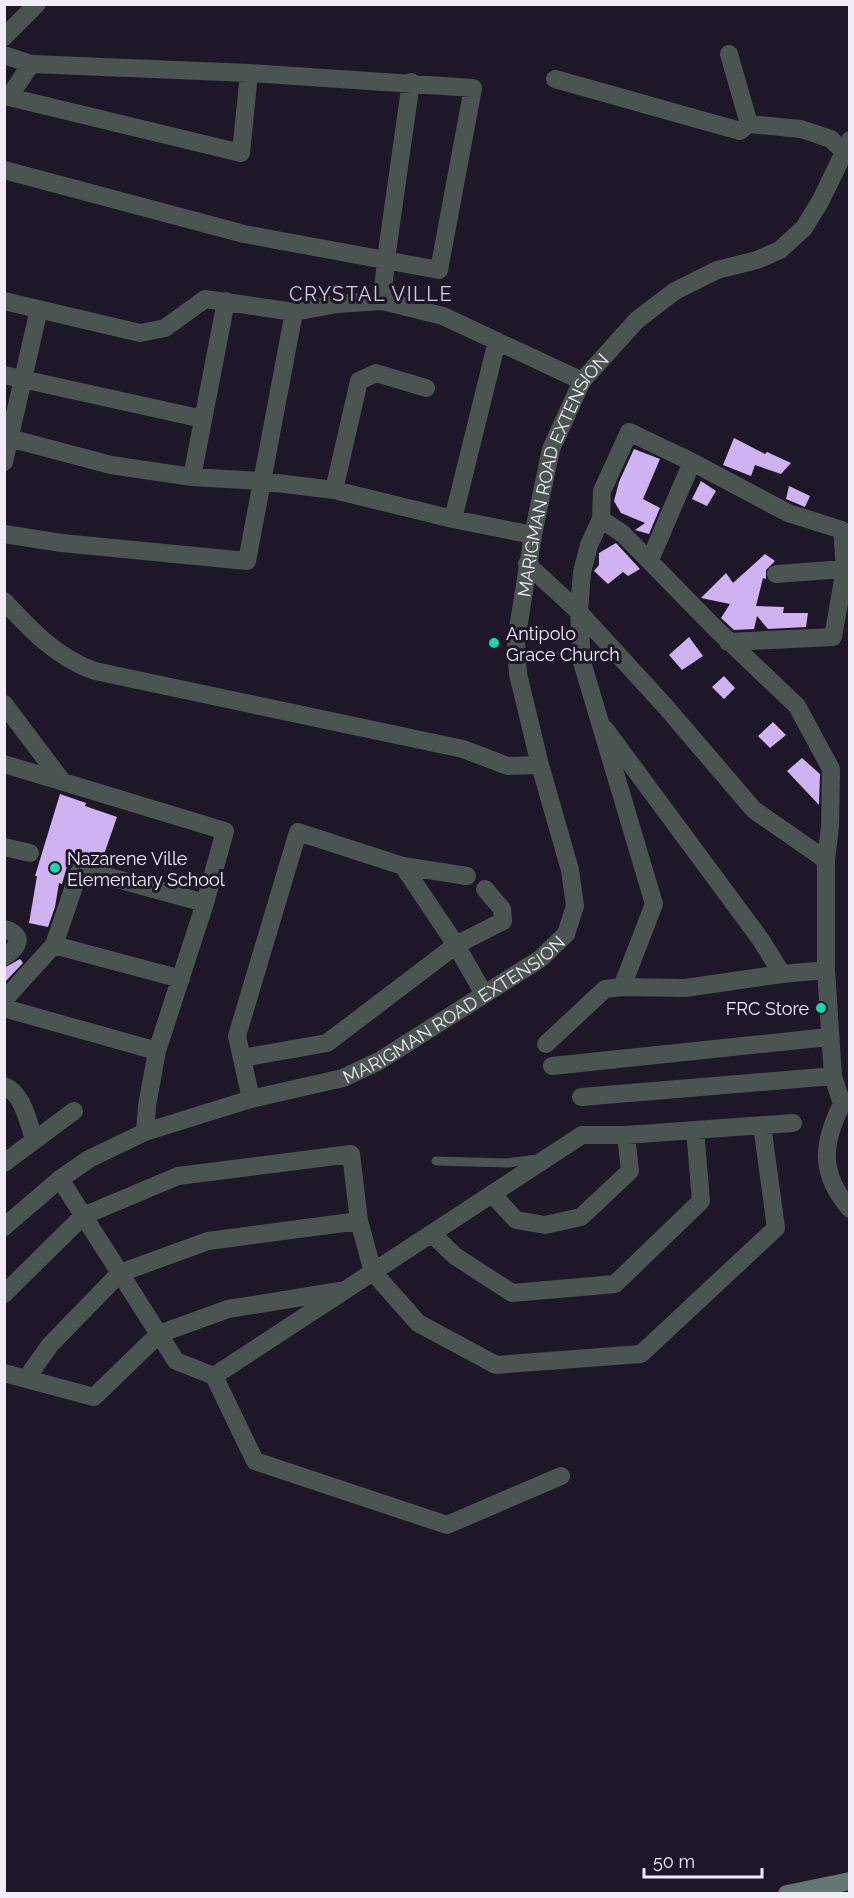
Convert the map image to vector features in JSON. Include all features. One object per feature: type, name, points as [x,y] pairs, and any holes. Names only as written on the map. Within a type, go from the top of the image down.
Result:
[{"type":"main road","points":[[787,1893],[849,1881]]},
{"type":"street","points":[[4,37],[37,4]]},
{"type":"street","points":[[729,54],[749,124]]},
{"type":"street","points":[[4,55],[31,64],[249,73],[411,82],[473,88],[439,270],[244,234],[4,170]]},
{"type":"street","points":[[31,64],[7,96],[241,153],[249,73]]},
{"type":"street","points":[[555,79],[740,130],[749,124],[801,129],[846,146]]},
{"type":"street","points":[[382,301],[411,82]]},
{"type":"street","name":"MARIGMAN ROAD EXTENSION","points":[[4,1227],[60,1179],[89,1159],[145,1132],[251,1099],[343,1078],[379,1061],[540,959],[566,934],[575,906],[570,870],[540,765],[518,674],[516,640],[532,535],[550,449],[582,381],[637,320],[675,291],[717,270],[757,260],[780,250],[804,228],[821,200],[846,146]]},
{"type":"street","points":[[4,301],[141,333],[165,328],[205,299],[294,312],[337,304],[382,301],[443,316],[582,381]]},
{"type":"street","points":[[192,477],[226,301]]},
{"type":"street","points":[[4,462],[39,309]]},
{"type":"street","points":[[4,534],[62,543],[247,561],[294,312]]},
{"type":"street","points":[[453,519],[497,340]]},
{"type":"street","points":[[334,490],[359,381],[376,374],[426,388]]},
{"type":"street","points":[[4,375],[203,419]]},
{"type":"street","points":[[622,987],[654,904],[582,662],[579,612],[582,572],[589,545],[601,519],[602,491],[629,432],[692,462],[788,513],[842,530],[845,569],[833,637],[728,642]]},
{"type":"street","points":[[9,438],[111,465],[192,477],[334,490],[453,519],[532,535]]},
{"type":"street","points":[[650,560],[692,462]]},
{"type":"street","points":[[601,519],[623,534],[728,642],[797,706],[831,769],[830,827],[826,860],[826,970],[833,1076],[846,1104],[831,1126],[825,1153],[830,1175],[843,1202],[849,1209]]},
{"type":"street","points":[[527,564],[579,612],[665,706],[754,810],[826,860]]},
{"type":"street","points":[[776,574],[845,569]]},
{"type":"street","points":[[4,601],[31,630],[57,652],[74,664],[95,671],[463,749],[508,766],[540,765]]},
{"type":"street","points":[[4,704],[62,781]]},
{"type":"street","points":[[597,717],[761,940],[782,974]]},
{"type":"street","points":[[4,764],[225,831],[205,903],[158,1051],[147,1106],[145,1132]]},
{"type":"street","points":[[251,1099],[237,1036],[298,832],[403,866],[467,876]]},
{"type":"street","points":[[4,847],[30,854]]},
{"type":"street","points":[[403,866],[456,945],[484,994]]},
{"type":"street","points":[[4,1000],[54,945],[80,869],[205,903]]},
{"type":"street","points":[[242,1058],[327,1043],[456,945],[503,921],[502,909],[485,889]]},
{"type":"street","points":[[4,929],[15,934],[18,940],[14,951],[4,957]]},
{"type":"street","points":[[54,945],[181,979]]},
{"type":"street","points":[[546,1044],[605,989],[685,988],[826,970]]},
{"type":"street","points":[[4,1008],[158,1051]]},
{"type":"street","points":[[552,1066],[829,1037]]},
{"type":"street","points":[[581,1097],[833,1076]]},
{"type":"street","points":[[4,1086],[13,1091],[19,1099],[34,1139]]},
{"type":"street","points":[[4,1163],[74,1111]]},
{"type":"street","points":[[214,1376],[582,1135],[626,1135],[793,1123]]},
{"type":"street","points":[[4,1294],[83,1216],[178,1176],[351,1154],[359,1221],[373,1272],[418,1323],[496,1365],[641,1354],[776,1227],[762,1125]]},
{"type":"street","points":[[432,1234],[455,1256],[512,1293],[615,1284],[701,1201],[695,1130]]},
{"type":"street","points":[[492,1194],[516,1220],[545,1226],[581,1217],[630,1171],[626,1135]]},
{"type":"street","points":[[60,1179],[176,1361],[214,1376],[255,1461],[447,1525],[561,1476]]},
{"type":"street","points":[[26,1379],[50,1345],[120,1274],[208,1241],[359,1221]]},
{"type":"street","points":[[4,1373],[94,1397],[159,1334],[228,1309],[347,1290]]},
{"type":"lane","points":[[436,1161],[507,1163],[546,1158]]},
{"type":"building","points":[[734,438],[765,454],[767,452],[791,463],[781,474],[755,465],[751,476],[723,465]]},
{"type":"building","points":[[634,449],[660,459],[643,499],[660,508],[649,534],[635,530],[645,523],[621,513],[614,501],[619,482]]},
{"type":"building","points":[[701,481],[716,491],[707,506],[692,499]]},
{"type":"building","points":[[789,486],[810,496],[805,507],[786,499]]},
{"type":"building","points":[[616,543],[640,569],[628,576],[623,572],[608,584],[594,571],[599,565],[599,553]]},
{"type":"building","points":[[765,554],[775,561],[766,570],[766,579],[763,578],[756,606],[784,607],[783,613],[808,613],[806,627],[768,629],[757,616],[754,629],[734,630],[721,618],[730,604],[701,598],[726,573],[733,583]]},
{"type":"building","points":[[689,637],[703,656],[682,670],[669,655]]},
{"type":"building","points":[[724,676],[735,688],[724,699],[712,687]]},
{"type":"building","points":[[773,722],[786,735],[770,748],[758,736]]},
{"type":"building","points":[[802,758],[820,774],[819,805],[787,771]]},
{"type":"building","name":"Nazarene Ville Elementary School","points":[[60,794],[117,817],[101,863],[70,856],[62,884],[59,883],[55,907],[48,927],[29,923],[37,876],[35,876]]},
{"type":"building","points":[[20,959],[23,963],[4,983],[4,968]]},
{"type":"place","name":"Antipolo Grace Church","points":[[494,643]]},
{"type":"place","name":"Nazarene Ville Elementary School","points":[[55,868]]},
{"type":"place","name":"FRC Store","points":[[821,1008]]},
{"type":"district","name":"CRYSTAL VILLE","points":[[371,294]]}]
